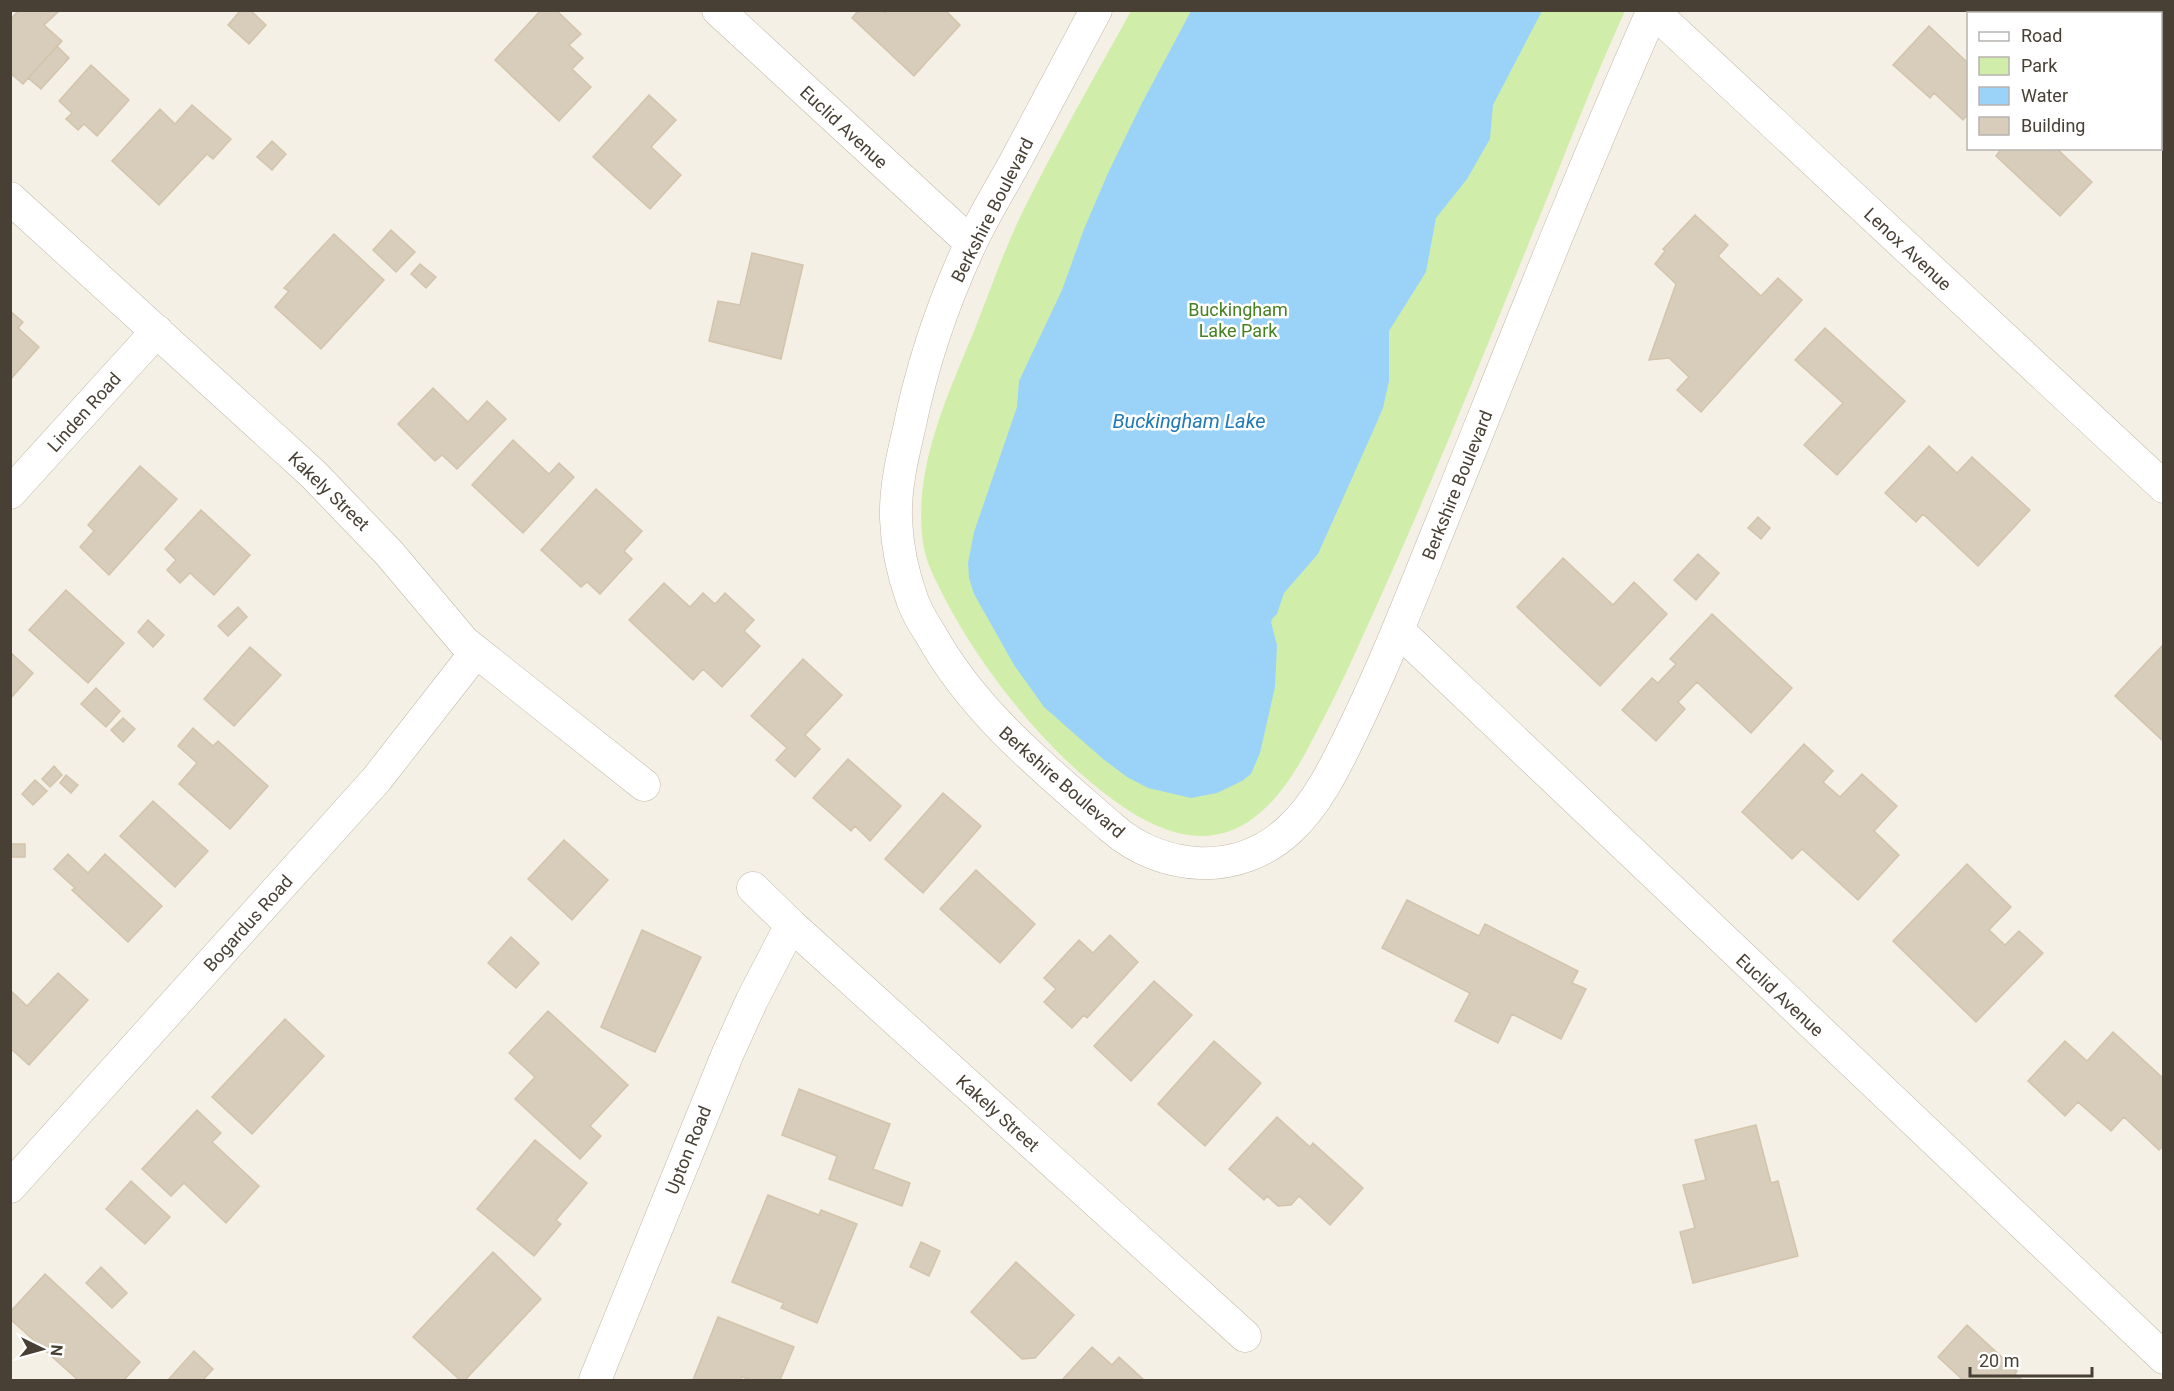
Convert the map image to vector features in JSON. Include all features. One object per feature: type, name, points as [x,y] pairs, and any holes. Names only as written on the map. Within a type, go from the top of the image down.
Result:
[{"type":"street","name":"Euclid Avenue","points":[[718,10],[971,243]]},
{"type":"street","name":"Berkshire Boulevard","points":[[1096,10],[971,243],[936,329],[912,412],[899,477],[896,523],[898,543],[913,603],[938,648],[988,715],[1122,837],[1156,854],[1185,862],[1218,864],[1235,861],[1262,850],[1290,829],[1317,795],[1346,744],[1398,630],[1514,342],[1653,11]]},
{"type":"street","name":"Lenox Avenue","points":[[1653,11],[2163,487]]},
{"type":"street","name":"Kakely Street","points":[[10,198],[313,474],[365,526],[454,632],[644,785]]},
{"type":"street","name":"Linden Road","points":[[10,493],[157,331]]},
{"type":"street","name":"Euclid Avenue","points":[[1398,630],[2163,1358]]},
{"type":"street","name":"Bogardus Road","points":[[10,1187],[376,780],[476,652]]},
{"type":"street","name":"Kakely Street","points":[[753,888],[1245,1336]]},
{"type":"street","name":"Upton Road","points":[[595,1380],[728,1053],[752,1000],[791,925]]},
{"type":"green space","name":"Buckingham Lake","points":[[1131,11],[1625,11],[1421,504],[1325,716],[1293,774],[1262,811],[1243,825],[1224,833],[1205,836],[1186,835],[1148,822],[1112,799],[1063,757],[1017,707],[977,652],[959,624],[931,571],[923,543],[921,516],[923,489],[927,463],[942,411],[1024,209]]},
{"type":"water","name":"Buckingham Lake","points":[[1191,11],[1542,11],[1493,105],[1490,139],[1467,179],[1436,218],[1426,272],[1389,331],[1389,381],[1383,408],[1374,429],[1318,554],[1284,593],[1277,614],[1271,622],[1277,645],[1275,687],[1260,753],[1251,774],[1217,793],[1191,798],[1148,788],[1127,777],[1044,707],[1014,665],[974,594],[969,578],[968,563],[974,532],[1017,407],[1019,381],[1062,290],[1084,229],[1108,173]]},
{"type":"building","points":[[19,10],[56,10],[58,12],[44,25],[62,41],[23,84],[10,73],[10,20]]},
{"type":"building","points":[[241,10],[250,10],[266,25],[249,44],[228,25]]},
{"type":"building","points":[[541,10],[556,10],[581,34],[569,45],[583,58],[572,69],[591,87],[559,121],[495,60]]},
{"type":"building","points":[[859,10],[882,10],[885,13],[888,10],[945,10],[960,25],[914,76],[852,18]]},
{"type":"building","points":[[1929,26],[1967,62],[1967,115],[1963,120],[1934,93],[1930,98],[1893,65]]},
{"type":"building","points":[[57,46],[69,58],[41,89],[28,78]]},
{"type":"building","points":[[91,65],[129,100],[97,136],[84,124],[78,130],[66,119],[72,113],[59,101]]},
{"type":"building","points":[[649,95],[676,120],[651,147],[681,175],[650,209],[593,157]]},
{"type":"building","points":[[192,105],[231,139],[213,159],[207,154],[159,205],[112,161],[160,109],[175,124]]},
{"type":"building","points":[[272,141],[286,154],[272,170],[257,157]]},
{"type":"building","points":[[2000,150],[2058,150],[2092,182],[2060,216],[1996,156]]},
{"type":"building","points":[[1695,215],[1728,245],[1718,256],[1761,296],[1778,278],[1802,300],[1701,412],[1677,390],[1689,377],[1669,358],[1649,360],[1676,284],[1655,264],[1665,251],[1663,249]]},
{"type":"building","points":[[391,230],[415,252],[396,272],[373,250]]},
{"type":"building","points":[[334,234],[384,280],[321,349],[275,307],[289,291],[284,288]]},
{"type":"building","points":[[752,253],[803,265],[781,359],[709,341],[718,301],[740,305]]},
{"type":"building","points":[[420,264],[436,277],[426,288],[411,274]]},
{"type":"building","points":[[10,311],[23,322],[18,328],[39,347],[10,380]]},
{"type":"building","points":[[1825,328],[1905,401],[1837,475],[1804,445],[1843,403],[1795,360]]},
{"type":"building","points":[[433,388],[468,422],[487,401],[506,419],[457,469],[442,455],[435,461],[398,424]]},
{"type":"building","points":[[513,440],[549,474],[559,463],[574,477],[523,533],[472,485]]},
{"type":"building","points":[[1929,446],[1957,473],[1972,457],[2030,510],[1978,566],[1923,514],[1916,522],[1885,493]]},
{"type":"building","points":[[140,466],[177,499],[109,575],[80,547],[94,531],[88,525]]},
{"type":"building","points":[[596,489],[642,531],[624,551],[632,559],[600,594],[587,582],[581,587],[541,550]]},
{"type":"building","points":[[201,510],[250,555],[214,595],[190,573],[180,583],[167,570],[176,560],[165,549]]},
{"type":"building","points":[[1758,517],[1770,528],[1761,539],[1748,528]]},
{"type":"building","points":[[1698,554],[1719,573],[1696,600],[1674,580]]},
{"type":"building","points":[[1563,558],[1613,605],[1634,582],[1667,614],[1600,686],[1517,607]]},
{"type":"building","points":[[664,583],[690,607],[703,593],[715,604],[725,593],[754,620],[744,631],[760,646],[722,687],[703,669],[693,680],[629,620]]},
{"type":"building","points":[[66,590],[124,643],[88,683],[29,630]]},
{"type":"building","points":[[238,607],[247,617],[228,636],[218,626]]},
{"type":"building","points":[[1712,614],[1792,688],[1751,733],[1697,682],[1678,702],[1685,709],[1656,741],[1622,710],[1652,678],[1658,683],[1676,664],[1670,659]]},
{"type":"building","points":[[148,620],[164,635],[153,647],[138,632]]},
{"type":"building","points":[[2164,644],[2164,742],[2115,696]]},
{"type":"building","points":[[250,647],[281,675],[234,726],[204,699]]},
{"type":"building","points":[[10,652],[33,673],[10,699]]},
{"type":"building","points":[[803,659],[842,695],[805,735],[820,749],[795,777],[776,760],[787,748],[751,716]]},
{"type":"building","points":[[96,688],[120,711],[106,727],[81,704]]},
{"type":"building","points":[[123,718],[135,729],[123,742],[111,730]]},
{"type":"building","points":[[193,728],[213,746],[218,741],[268,786],[230,829],[179,784],[197,763],[178,746]]},
{"type":"building","points":[[1804,744],[1833,771],[1823,782],[1840,797],[1862,774],[1897,806],[1874,831],[1899,855],[1858,900],[1802,849],[1792,859],[1742,812]]},
{"type":"building","points":[[848,759],[901,806],[870,841],[855,826],[851,831],[813,798]]},
{"type":"building","points":[[54,766],[62,775],[50,787],[42,779]]},
{"type":"building","points":[[66,775],[78,785],[71,793],[60,783]]},
{"type":"building","points":[[35,780],[47,791],[33,805],[22,794]]},
{"type":"building","points":[[943,793],[981,826],[923,893],[885,859]]},
{"type":"building","points":[[153,801],[208,851],[175,887],[120,836]]},
{"type":"building","points":[[564,840],[608,880],[572,920],[528,879]]},
{"type":"building","points":[[10,844],[25,844],[25,857],[10,857]]},
{"type":"building","points":[[68,854],[88,873],[105,854],[162,906],[128,942],[72,890],[75,888],[54,869]]},
{"type":"building","points":[[1967,864],[2011,907],[1989,930],[2005,945],[2019,931],[2043,953],[1976,1022],[1893,941]]},
{"type":"building","points":[[976,870],[1035,924],[1000,963],[940,909]]},
{"type":"building","points":[[1407,900],[1479,936],[1485,924],[1578,971],[1572,983],[1586,989],[1561,1039],[1512,1014],[1498,1043],[1455,1021],[1470,993],[1382,948]]},
{"type":"building","points":[[642,930],[701,957],[655,1052],[601,1027]]},
{"type":"building","points":[[1110,935],[1138,962],[1087,1018],[1084,1015],[1072,1028],[1044,1002],[1056,989],[1044,978],[1079,940],[1093,953]]},
{"type":"building","points":[[511,937],[539,963],[516,988],[488,963]]},
{"type":"building","points":[[58,973],[88,1000],[29,1065],[10,1048],[10,990],[27,1006]]},
{"type":"building","points":[[1154,981],[1192,1015],[1131,1081],[1094,1046]]},
{"type":"building","points":[[548,1011],[628,1085],[590,1126],[601,1136],[580,1159],[515,1099],[535,1077],[509,1053]]},
{"type":"building","points":[[285,1019],[324,1056],[252,1134],[212,1097]]},
{"type":"building","points":[[2113,1032],[2164,1079],[2164,1145],[2159,1150],[2124,1117],[2111,1131],[2078,1102],[2065,1116],[2028,1081],[2065,1041],[2087,1061]]},
{"type":"building","points":[[1214,1041],[1261,1083],[1205,1146],[1158,1104]]},
{"type":"building","points":[[799,1089],[890,1124],[873,1169],[910,1183],[902,1206],[829,1179],[837,1156],[782,1135]]},
{"type":"building","points":[[197,1110],[221,1133],[212,1142],[259,1186],[226,1223],[184,1183],[171,1196],[142,1169]]},
{"type":"building","points":[[1277,1117],[1310,1147],[1313,1143],[1363,1188],[1330,1225],[1299,1196],[1291,1205],[1278,1206],[1267,1196],[1264,1200],[1229,1169]]},
{"type":"building","points":[[1756,1125],[1771,1183],[1778,1181],[1798,1256],[1693,1283],[1680,1232],[1695,1228],[1683,1185],[1706,1180],[1695,1140]]},
{"type":"building","points":[[535,1140],[587,1183],[556,1220],[561,1224],[534,1256],[477,1209]]},
{"type":"building","points":[[131,1181],[170,1217],[145,1244],[106,1209]]},
{"type":"building","points":[[768,1195],[819,1215],[821,1210],[857,1224],[817,1323],[781,1308],[784,1303],[732,1282]]},
{"type":"building","points":[[921,1242],[940,1251],[929,1276],[910,1267]]},
{"type":"building","points":[[493,1252],[541,1299],[465,1380],[460,1380],[413,1337]]},
{"type":"building","points":[[1016,1262],[1074,1315],[1035,1358],[1022,1359],[971,1312]]},
{"type":"building","points":[[101,1267],[127,1293],[112,1308],[86,1283]]},
{"type":"building","points":[[45,1274],[140,1362],[124,1380],[78,1380],[10,1319],[10,1312]]},
{"type":"building","points":[[718,1317],[794,1347],[780,1380],[751,1380],[742,1377],[740,1380],[693,1380]]},
{"type":"building","points":[[1967,1325],[2017,1371],[2015,1374],[2022,1380],[1963,1380],[1938,1357]]},
{"type":"building","points":[[1092,1347],[1112,1365],[1119,1357],[1144,1380],[1062,1380]]},
{"type":"building","points":[[194,1351],[213,1369],[203,1380],[168,1380]]},
{"type":"park label","name":"Buckingham Lake Park","points":[[1238,319]]}]
